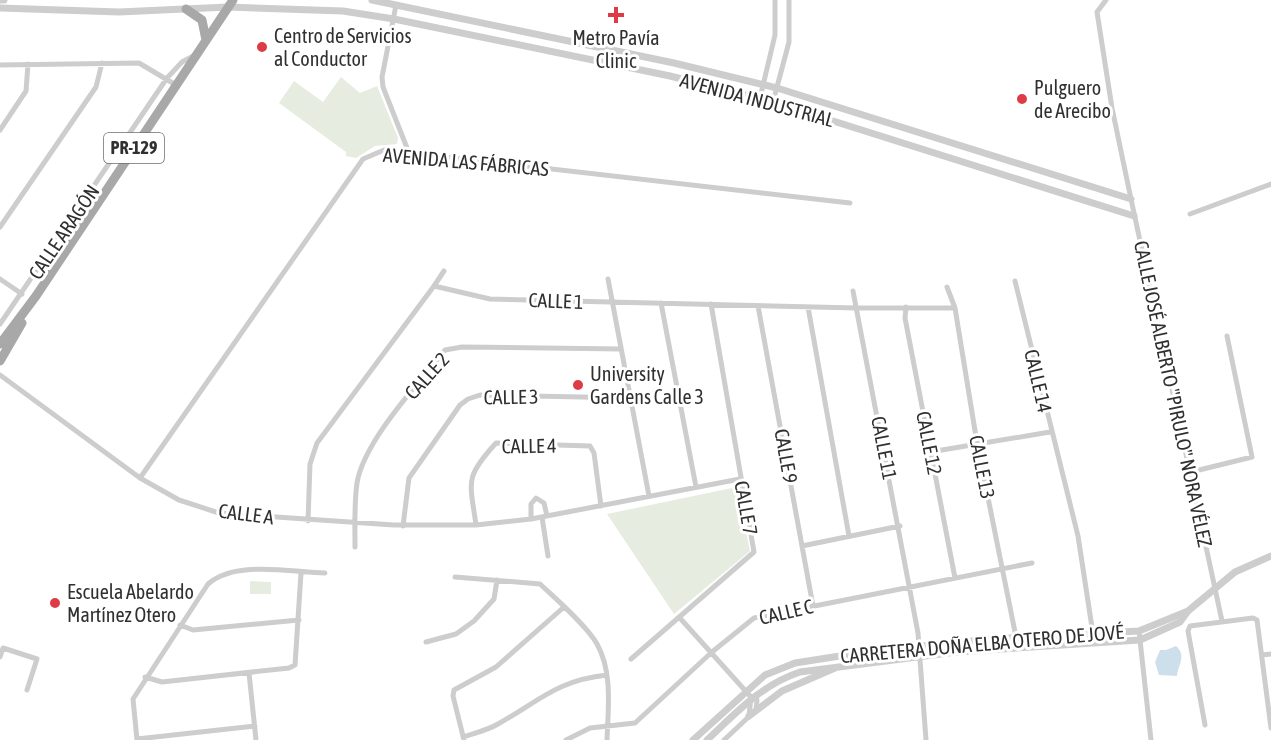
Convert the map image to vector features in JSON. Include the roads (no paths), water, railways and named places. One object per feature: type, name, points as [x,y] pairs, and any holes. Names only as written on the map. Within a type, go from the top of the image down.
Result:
[{"type":"main road","name":"PR-129","points":[[0,344],[36,297],[231,3]]},
{"type":"main road","points":[[186,9],[202,20],[206,40]]},
{"type":"main road","name":"PR-129","points":[[0,361],[36,297]]},
{"type":"street","points":[[25,0],[26,9]]},
{"type":"street","name":"AVENIDA INDUSTRIAL","points":[[372,0],[674,63],[763,84],[930,134],[1131,199]]},
{"type":"street","points":[[759,98],[775,35],[775,0]]},
{"type":"street","points":[[773,102],[789,42],[789,0]]},
{"type":"street","name":"CALLE JOSÉ ALBERTO \"PIRULO\" NORA VÉLEZ","points":[[1106,0],[1097,12],[1112,108],[1222,621]]},
{"type":"street","name":"AVENIDA INDUSTRIAL","points":[[0,8],[15,4],[26,9],[118,12],[186,9],[231,3],[343,11],[394,19],[670,76],[759,98],[1134,216]]},
{"type":"street","points":[[396,5],[382,77],[383,87],[409,153]]},
{"type":"street","name":"CALLE ARAGÓN","points":[[0,324],[167,78],[182,62],[196,55]]},
{"type":"street","points":[[0,227],[96,87],[102,63]]},
{"type":"street","points":[[0,65],[139,63],[176,85]]},
{"type":"street","points":[[0,130],[26,91],[28,64]]},
{"type":"street","points":[[924,149],[930,134]]},
{"type":"street","name":"AVENIDA LAS FÁBRICAS","points":[[140,478],[363,159],[384,150],[850,203]]},
{"type":"street","points":[[1190,214],[1271,184]]},
{"type":"street","points":[[1092,201],[1097,188]]},
{"type":"street","points":[[308,521],[310,464],[317,443],[444,271]]},
{"type":"street","points":[[0,279],[22,294]]},
{"type":"street","points":[[608,279],[649,496]]},
{"type":"street","name":"CALLE 14","points":[[930,452],[1050,432],[1015,281]]},
{"type":"street","name":"CALLE 1","points":[[434,286],[490,299],[856,308],[955,308]]},
{"type":"street","name":"CALLE 13","points":[[948,286],[955,308],[977,443],[1016,638]]},
{"type":"street","name":"CALLE 11","points":[[853,291],[900,526],[920,646],[926,740]]},
{"type":"street","points":[[661,303],[696,487]]},
{"type":"street","name":"CALLE 7","points":[[632,659],[754,552],[711,304]]},
{"type":"street","name":"CALLE 9","points":[[758,306],[813,606]]},
{"type":"street","points":[[808,307],[849,536]]},
{"type":"street","name":"CALLE 12","points":[[906,307],[905,318],[955,578]]},
{"type":"street","points":[[1191,472],[1252,457],[1227,336]]},
{"type":"street","name":"CALLE 2","points":[[356,523],[357,483],[365,457],[399,408],[445,350],[462,347],[621,349]]},
{"type":"street","name":"CALLE A","points":[[0,375],[140,478],[179,500],[219,513],[403,526],[476,525],[544,517],[740,479]]},
{"type":"street","name":"CALLE 3","points":[[403,526],[409,478],[460,405],[468,399],[480,395],[629,398]]},
{"type":"street","points":[[1050,432],[1078,536],[1093,634]]},
{"type":"street","name":"CALLE 4","points":[[476,525],[470,480],[476,465],[496,443],[590,446],[594,453],[601,506]]},
{"type":"street","points":[[531,519],[531,504],[536,498],[544,503],[548,556]]},
{"type":"street","points":[[355,548],[356,523]]},
{"type":"street","points":[[802,546],[900,526]]},
{"type":"street","name":"CARRETERA DOÑA ELBA OTERO DE JOVÉ","points":[[707,740],[751,698],[781,679],[800,672],[919,656],[1139,635],[1188,611],[1235,572],[1271,556]]},
{"type":"street","name":"CALLE C","points":[[566,740],[590,728],[607,728],[634,723],[712,652],[754,618],[1032,563]]},
{"type":"street","points":[[255,726],[137,739],[133,699],[189,611],[208,584],[218,575],[251,570],[326,573]]},
{"type":"street","points":[[145,677],[162,682],[289,668],[295,665],[301,573]]},
{"type":"street","points":[[455,577],[540,584],[564,607],[597,644],[607,675],[607,740]]},
{"type":"street","points":[[426,642],[456,634],[474,621],[494,599],[497,580]]},
{"type":"street","points":[[564,607],[496,667],[454,690],[453,696],[464,738],[496,725],[556,687],[584,677],[607,675]]},
{"type":"street","points":[[679,617],[751,698],[757,700],[758,705],[749,716]]},
{"type":"street","points":[[180,625],[193,630],[299,620]]},
{"type":"street","points":[[1205,725],[1188,631],[1194,624],[1257,620],[1271,728]]},
{"type":"street","name":"CARRETERA DOÑA ELBA OTERO DE JOVÉ","points":[[693,740],[745,690],[765,675],[795,663],[920,646],[1016,638],[1093,634],[1139,635]]},
{"type":"street","points":[[1139,635],[1151,740]]},
{"type":"street","points":[[0,657],[3,648],[38,659],[27,690]]},
{"type":"street","points":[[1262,655],[1271,654]]},
{"type":"street","points":[[724,740],[749,716],[782,691],[842,665]]},
{"type":"street","points":[[249,673],[256,740]]},
{"type":"water","points":[[1176,646],[1181,653],[1177,676],[1159,675],[1155,662],[1160,650]]},
{"type":"place","name":"Metro Pavía Clinic","points":[[616,15]]},
{"type":"place","name":"Centro de Servicios al Conductor","points":[[262,47]]},
{"type":"place","name":"Pulguero de Arecibo","points":[[1022,99]]},
{"type":"place","name":"University Gardens Calle 3","points":[[578,385]]},
{"type":"place","name":"Escuela Abelardo Martínez Otero","points":[[55,603]]}]
